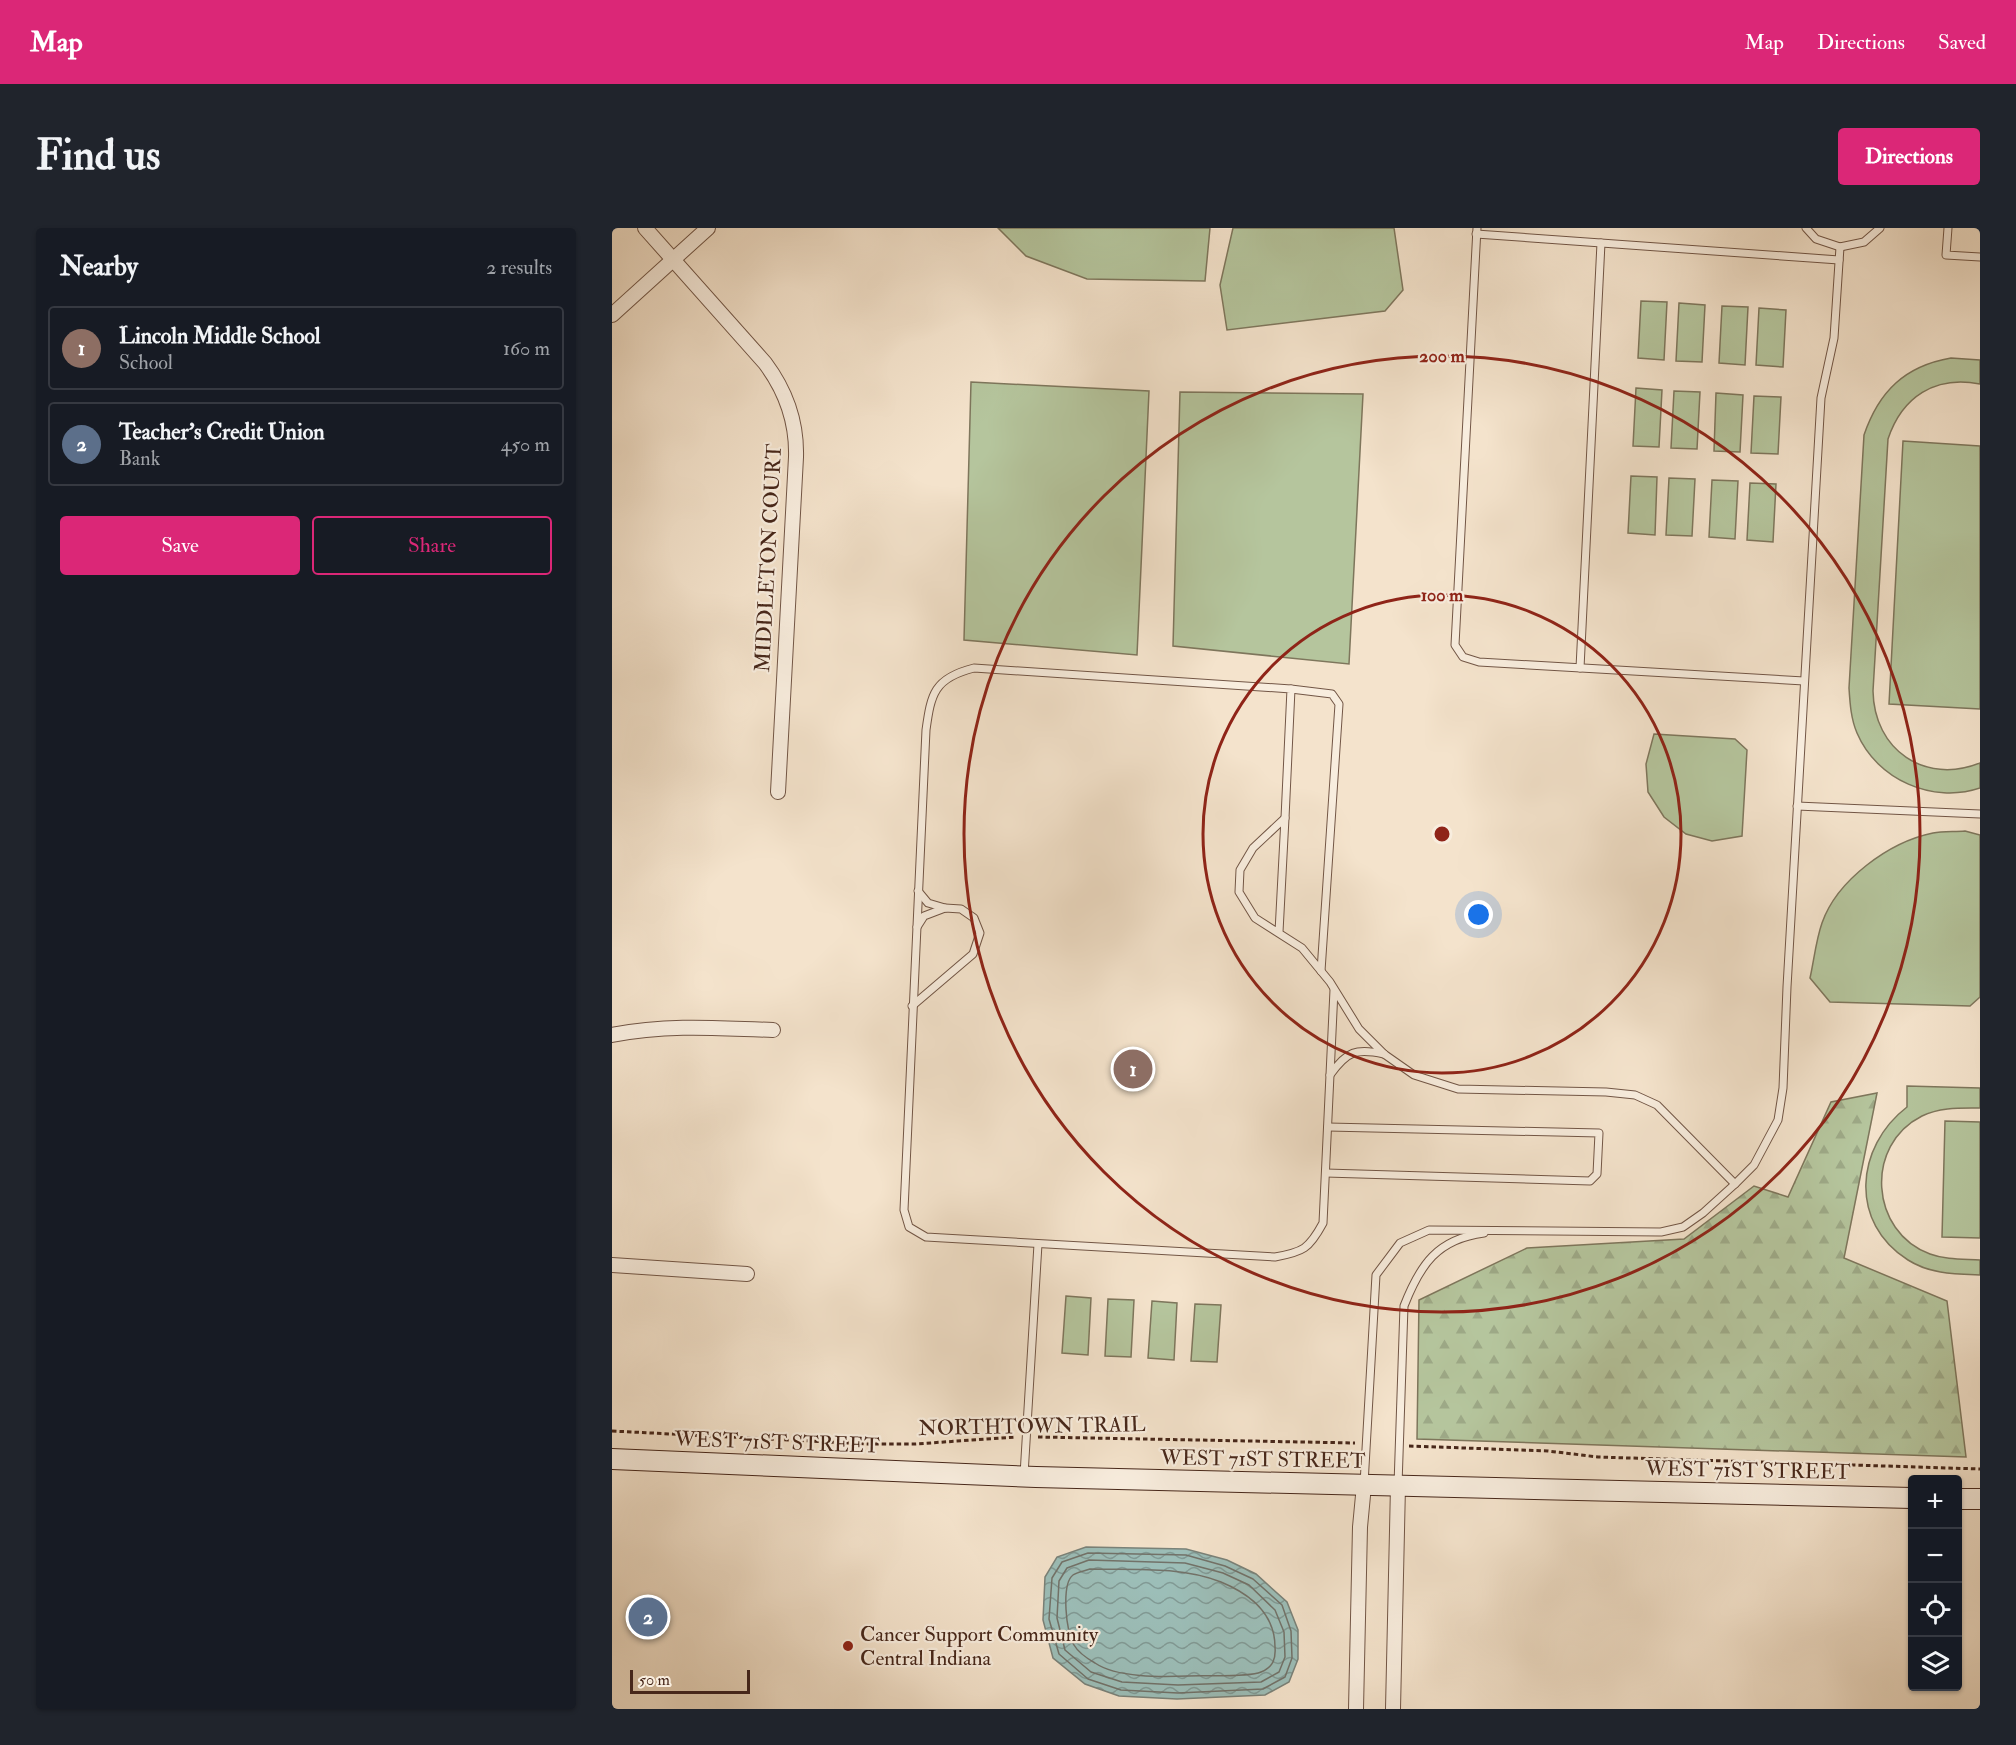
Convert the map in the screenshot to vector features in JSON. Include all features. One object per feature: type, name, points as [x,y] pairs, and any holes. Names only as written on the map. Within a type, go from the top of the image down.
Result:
[{"type":"main road","name":"WEST 71ST STREET","points":[[612,1459],[1024,1476],[1908,1498]]},
{"type":"main road","points":[[1962,1498],[1980,1499]]},
{"type":"street","name":"MIDDLETON COURT","points":[[645,228],[770,369],[782,389],[794,426],[796,457],[778,792]]},
{"type":"street","points":[[612,315],[708,228]]},
{"type":"street","points":[[612,1035],[660,1027],[704,1026],[773,1030]]},
{"type":"street","points":[[612,1265],[747,1274]]},
{"type":"street","points":[[1356,1709],[1360,1527],[1364,1485]]},
{"type":"street","points":[[1392,1709],[1398,1486]]},
{"type":"lane","points":[[1806,228],[1816,239],[1840,247],[1864,242],[1880,228]]},
{"type":"lane","points":[[1948,228],[1946,255],[1980,257]]},
{"type":"lane","points":[[1804,681],[1479,662],[1463,657],[1455,645],[1477,231],[1601,243],[1839,260]]},
{"type":"lane","points":[[1580,668],[1601,243]]},
{"type":"lane","points":[[1364,1485],[1376,1275],[1400,1244],[1429,1230],[1661,1232],[1683,1227],[1703,1213],[1754,1165],[1778,1120],[1783,1088],[1821,398],[1834,338],[1840,247]]},
{"type":"lane","points":[[1321,971],[1339,704],[1332,694],[1291,689],[974,668],[957,672],[941,684],[930,700],[926,730],[904,1210],[909,1227],[926,1237],[1275,1257],[1296,1253],[1313,1242],[1323,1223],[1334,990]]},
{"type":"lane","points":[[1279,932],[1291,689]]},
{"type":"lane","points":[[1797,807],[1980,814]]},
{"type":"lane","points":[[1285,818],[1253,848],[1240,870],[1239,892],[1255,918],[1302,948],[1321,971],[1359,1029],[1384,1054],[1414,1075],[1458,1089],[1606,1092],[1635,1095],[1657,1105],[1735,1184]]},
{"type":"lane","points":[[912,1006],[974,954],[980,933],[974,918],[961,909],[945,908],[928,903],[918,891]]},
{"type":"lane","points":[[916,927],[924,916],[945,908]]},
{"type":"lane","points":[[1330,1075],[1341,1060],[1363,1050],[1384,1054]]},
{"type":"lane","points":[[1326,1173],[1590,1181],[1597,1174],[1599,1133],[1328,1128]]},
{"type":"lane","points":[[1398,1486],[1404,1306],[1415,1279],[1439,1249],[1467,1236],[1514,1230]]},
{"type":"lane","points":[[1024,1476],[1038,1244]]},
{"type":"path","name":"NORTHTOWN TRAIL","points":[[612,1431],[869,1444],[915,1444],[1027,1437],[1367,1444]]},
{"type":"path","points":[[1399,1446],[1548,1451],[1598,1457],[1980,1469]]},
{"type":"green space","points":[[998,228],[1210,228],[1205,281],[1087,279],[1026,256]]},
{"type":"green space","points":[[1233,228],[1394,228],[1403,290],[1385,311],[1227,330],[1220,285]]},
{"type":"green space","points":[[1641,301],[1667,302],[1664,360],[1638,358]]},
{"type":"green space","points":[[1679,303],[1705,305],[1702,362],[1676,361]]},
{"type":"green space","points":[[1722,306],[1748,307],[1745,365],[1719,363]]},
{"type":"green space","points":[[1759,308],[1786,310],[1783,367],[1756,365]]},
{"type":"green space","points":[[1951,358],[1980,360],[1980,384],[1949,383],[1922,392],[1902,411],[1888,439],[1873,691],[1882,730],[1893,746],[1906,757],[1922,765],[1940,769],[1960,769],[1980,763],[1980,788],[1944,793],[1908,784],[1878,764],[1866,750],[1857,733],[1850,706],[1849,688],[1864,435],[1877,406],[1896,383],[1920,367]]},
{"type":"green space","points":[[971,382],[1149,391],[1137,655],[964,640]]},
{"type":"green space","points":[[1636,388],[1662,390],[1659,447],[1633,446]]},
{"type":"green space","points":[[1674,391],[1700,392],[1697,449],[1671,448]]},
{"type":"green space","points":[[1180,392],[1363,394],[1349,664],[1173,646]]},
{"type":"green space","points":[[1716,393],[1743,395],[1740,452],[1714,451]]},
{"type":"green space","points":[[1754,396],[1781,397],[1778,454],[1751,453]]},
{"type":"green space","points":[[1903,441],[1980,446],[1980,709],[1889,704]]},
{"type":"green space","points":[[1631,476],[1657,477],[1655,535],[1628,533]]},
{"type":"green space","points":[[1669,478],[1695,479],[1692,536],[1666,535]]},
{"type":"green space","points":[[1712,480],[1738,481],[1735,539],[1709,537]]},
{"type":"green space","points":[[1750,483],[1776,484],[1773,542],[1747,540]]},
{"type":"green space","points":[[1654,734],[1735,739],[1747,750],[1742,836],[1712,841],[1686,834],[1664,817],[1648,792],[1646,764]]},
{"type":"green space","points":[[1965,831],[1980,835],[1980,997],[1970,1006],[1830,1002],[1810,978],[1822,923],[1839,892],[1867,865],[1899,845],[1933,833]]},
{"type":"green space","points":[[1907,1086],[1980,1088],[1980,1108],[1936,1111],[1922,1116],[1903,1129],[1890,1147],[1883,1167],[1882,1188],[1886,1208],[1895,1227],[1910,1243],[1936,1256],[1980,1260],[1980,1275],[1943,1272],[1916,1265],[1889,1244],[1876,1226],[1868,1206],[1866,1185],[1869,1163],[1877,1143],[1890,1124],[1907,1107]]},
{"type":"green space","points":[[1877,1093],[1844,1258],[1947,1301],[1966,1457],[1417,1439],[1419,1300],[1527,1248],[1684,1239],[1754,1186],[1788,1197],[1831,1102]]},
{"type":"green space","points":[[1945,1121],[1980,1122],[1980,1238],[1942,1237]]},
{"type":"green space","points":[[1066,1296],[1091,1298],[1088,1355],[1062,1353]]},
{"type":"green space","points":[[1108,1299],[1134,1300],[1131,1357],[1105,1356]]},
{"type":"green space","points":[[1152,1301],[1177,1303],[1174,1360],[1148,1358]]},
{"type":"green space","points":[[1195,1304],[1221,1305],[1217,1362],[1191,1361]]},
{"type":"water","points":[[1086,1547],[1186,1549],[1227,1560],[1256,1574],[1287,1602],[1298,1630],[1298,1659],[1289,1682],[1265,1695],[1177,1699],[1119,1696],[1085,1684],[1053,1658],[1043,1620],[1045,1577],[1057,1557]]},
{"type":"place","name":"Lincoln Middle School","points":[[1133,1069]]},
{"type":"place","name":"Teacher's Credit Union","points":[[648,1617]]},
{"type":"place","name":"Cancer Support Community Central Indiana","points":[[848,1646]]}]
